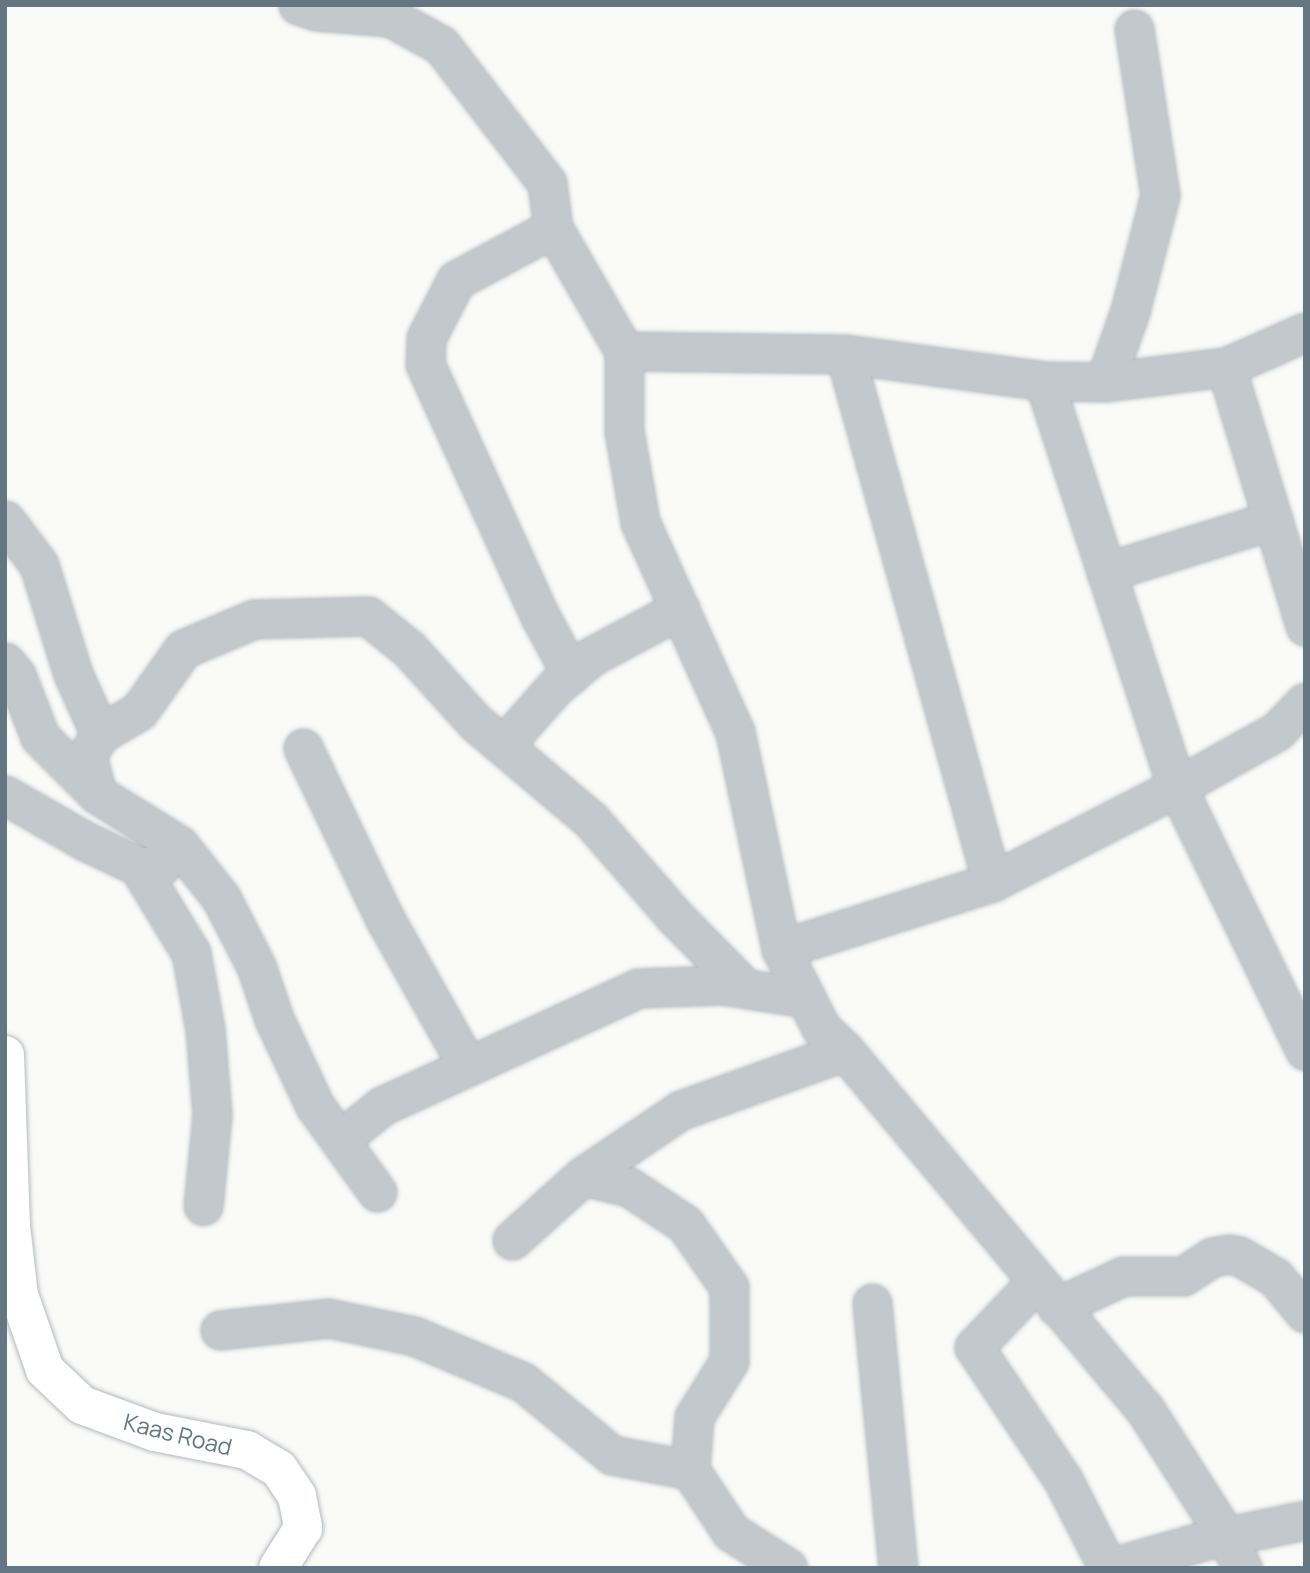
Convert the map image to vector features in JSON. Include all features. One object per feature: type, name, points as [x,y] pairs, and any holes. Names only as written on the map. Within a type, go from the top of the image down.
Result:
[{"type":"main road","name":"Kaas Road","points":[[5,1055],[11,1226],[19,1295],[45,1370],[82,1405],[155,1432],[247,1450],[279,1469],[297,1496],[303,1528],[278,1568]]},
{"type":"street","points":[[298,5],[316,11],[390,17],[442,45],[547,183],[553,228],[624,351],[624,431],[640,522],[735,732],[781,949],[821,1028],[845,1051],[1144,1408],[1234,1552]]},
{"type":"street","points":[[1105,382],[1130,311],[1160,195],[1133,29]]},
{"type":"street","points":[[553,228],[456,280],[426,338],[425,364],[540,615],[571,674]]},
{"type":"street","points":[[624,351],[845,354],[1044,381],[1105,382],[1226,367],[1305,332]]},
{"type":"street","points":[[845,354],[992,882]]},
{"type":"street","points":[[1226,367],[1305,626]]},
{"type":"street","points":[[1044,381],[1177,787],[1305,1051]]},
{"type":"street","points":[[5,520],[39,565],[73,674],[100,734]]},
{"type":"street","points":[[1106,572],[1273,520]]},
{"type":"street","points":[[503,746],[555,687],[592,656],[680,609]]},
{"type":"street","points":[[97,794],[88,756],[100,734],[139,712],[183,649],[254,619],[368,616],[409,649],[475,722],[591,820],[676,917],[745,988]]},
{"type":"street","points":[[5,662],[16,675],[40,737],[97,794],[179,845],[221,898],[256,966],[293,1062],[315,1106],[377,1192]]},
{"type":"street","points":[[781,949],[992,882],[1177,787],[1277,731],[1305,702]]},
{"type":"street","points":[[303,748],[385,919],[467,1066]]},
{"type":"street","points":[[5,795],[85,841],[138,866],[196,867]]},
{"type":"street","points":[[138,866],[191,953],[205,1029],[212,1115],[203,1206]]},
{"type":"street","points":[[340,1140],[382,1106],[638,988],[722,985],[806,998]]},
{"type":"street","points":[[512,1240],[583,1176],[681,1110],[845,1051]]},
{"type":"street","points":[[583,1176],[629,1187],[685,1224],[729,1287],[729,1361],[694,1417],[690,1470],[731,1532],[788,1568]]},
{"type":"street","points":[[1305,1313],[1275,1277],[1239,1256],[1229,1254],[1212,1257],[1184,1276],[1123,1276],[1046,1294],[974,1347],[1122,1566],[1234,1552],[1305,1520]]},
{"type":"street","points":[[872,1303],[898,1568]]},
{"type":"street","points":[[220,1330],[328,1318],[414,1336],[523,1382],[612,1455],[690,1470]]}]
